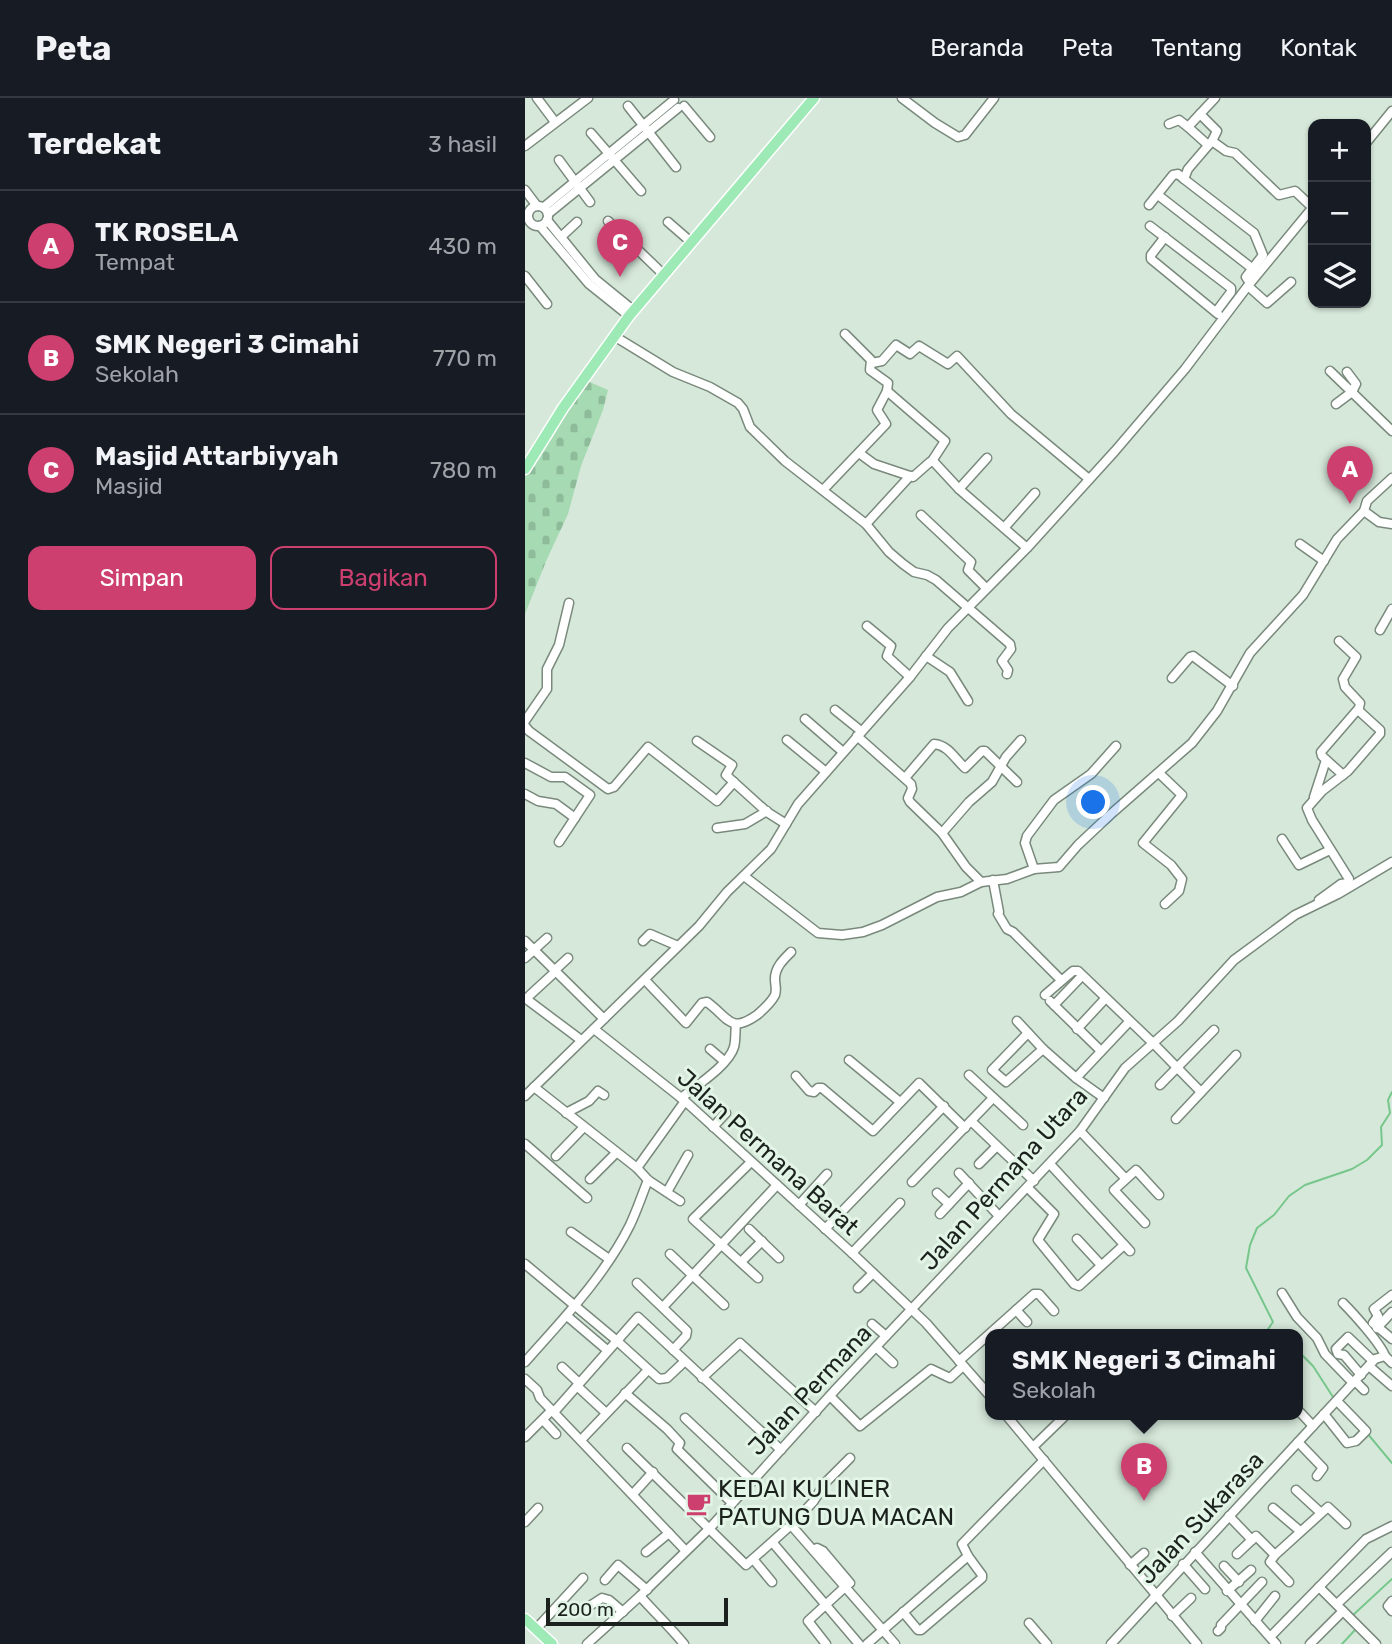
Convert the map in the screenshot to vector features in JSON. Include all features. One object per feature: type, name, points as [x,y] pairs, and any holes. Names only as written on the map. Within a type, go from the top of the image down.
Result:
[{"type":"main road","points":[[525,469],[563,408],[631,313],[814,98]]},
{"type":"main road","points":[[525,1620],[552,1644]]},
{"type":"street","points":[[537,98],[555,122]]},
{"type":"street","points":[[902,98],[958,138],[965,135],[995,98]]},
{"type":"street","points":[[1188,127],[1215,98]]},
{"type":"street","points":[[526,142],[583,100]]},
{"type":"street","points":[[534,216],[575,187],[679,102],[710,137]]},
{"type":"street","points":[[628,106],[643,131],[676,167]]},
{"type":"street","points":[[1371,137],[1392,113]]},
{"type":"street","points":[[1184,179],[1188,169],[1217,131],[1200,114]]},
{"type":"street","points":[[1168,124],[1179,120],[1210,143],[1235,153],[1279,195],[1295,191],[1308,203]]},
{"type":"street","points":[[591,133],[608,159],[641,191]]},
{"type":"street","points":[[559,160],[575,187],[590,202]]},
{"type":"street","points":[[1149,205],[1175,174],[1255,235],[1263,255],[1246,277],[1249,285],[1267,303],[1291,282]]},
{"type":"street","points":[[525,190],[534,216],[571,256]]},
{"type":"street","points":[[1158,195],[1253,269]]},
{"type":"street","points":[[1220,315],[1249,285],[1308,214]]},
{"type":"street","points":[[534,216],[562,236],[589,284],[631,313]]},
{"type":"street","points":[[608,221],[663,274]]},
{"type":"street","points":[[562,236],[577,222]]},
{"type":"street","points":[[668,222],[691,242]]},
{"type":"street","points":[[525,1096],[699,926],[732,886],[771,849],[798,804],[825,772],[969,607],[1027,548],[1185,369],[1220,315],[1231,288],[1150,226]]},
{"type":"street","points":[[1165,237],[1151,255],[1151,260],[1220,315]]},
{"type":"street","points":[[525,275],[547,304]]},
{"type":"street","points":[[845,334],[872,363]]},
{"type":"street","points":[[614,336],[673,372],[710,387],[738,403],[754,431],[785,461],[866,524],[889,552],[903,564],[913,572],[936,580],[1011,646],[1002,662],[1009,670],[1007,674]]},
{"type":"street","points":[[872,363],[882,361],[896,345],[910,354],[918,346],[946,364],[957,356],[1011,414],[1089,479]]},
{"type":"street","points":[[823,490],[885,426],[877,410],[888,383],[870,370],[872,363]]},
{"type":"street","points":[[1330,371],[1392,431]]},
{"type":"street","points":[[1336,404],[1352,392],[1356,382],[1347,372]]},
{"type":"street","points":[[859,453],[874,464],[916,477],[932,461],[945,442],[887,391]]},
{"type":"street","points":[[959,489],[987,458]]},
{"type":"street","points":[[932,461],[959,489],[1027,548]]},
{"type":"street","points":[[866,524],[910,476]]},
{"type":"street","points":[[744,876],[814,931],[832,935],[863,932],[894,920],[937,897],[961,892],[981,882],[1013,878],[1034,869],[1051,869],[1063,864],[1111,814],[1160,774],[1192,743],[1233,686],[1250,653],[1303,595],[1337,539],[1364,511],[1367,501],[1392,478]]},
{"type":"street","points":[[1003,528],[1035,493]]},
{"type":"street","points":[[1364,511],[1379,522],[1392,524]]},
{"type":"street","points":[[921,515],[971,562],[968,570],[986,588]]},
{"type":"street","points":[[1300,544],[1324,561]]},
{"type":"street","points":[[569,603],[559,645],[547,669],[547,689],[526,728],[608,789],[614,787],[648,747],[717,801],[734,782]]},
{"type":"street","points":[[1380,630],[1392,609]]},
{"type":"street","points":[[867,625],[891,646],[887,656],[910,677]]},
{"type":"street","points":[[1339,641],[1356,657],[1343,679],[1345,687],[1360,704],[1358,710],[1322,750],[1322,756],[1343,775]]},
{"type":"street","points":[[926,656],[950,672],[968,701]]},
{"type":"street","points":[[1172,678],[1193,656],[1233,686]]},
{"type":"street","points":[[835,710],[905,778],[912,787],[908,798],[910,802],[943,834],[966,867],[981,882]]},
{"type":"street","points":[[1313,799],[1343,775],[1381,732],[1358,710]]},
{"type":"street","points":[[805,719],[843,752]]},
{"type":"street","points":[[787,740],[825,772]]},
{"type":"street","points":[[943,834],[972,799],[992,782],[1001,765],[1021,740]]},
{"type":"street","points":[[697,741],[732,765],[726,775],[786,824]]},
{"type":"street","points":[[905,778],[934,744],[945,747],[965,768],[984,751],[1017,782]]},
{"type":"street","points":[[1034,869],[1025,843],[1027,836],[1054,800],[1091,774],[1116,746]]},
{"type":"street","points":[[1326,760],[1313,799],[1307,808],[1342,878],[1320,897],[1320,903],[1392,862]]},
{"type":"street","points":[[525,763],[551,777],[565,777],[589,793],[589,798],[559,842]]},
{"type":"street","points":[[1160,774],[1182,795],[1143,843],[1171,865],[1182,879],[1179,891],[1165,904]]},
{"type":"street","points":[[525,794],[538,802],[556,804],[575,818]]},
{"type":"street","points":[[717,828],[753,821],[767,811]]},
{"type":"street","points":[[1282,839],[1299,865],[1328,851]]},
{"type":"street","points":[[993,880],[1002,924],[1064,978]]},
{"type":"street","name":"Jalan Permana Utara","points":[[912,1309],[1080,1131],[1125,1068],[1154,1044],[1245,950],[1291,918],[1320,903]]},
{"type":"street","points":[[643,941],[650,934],[678,946]]},
{"type":"street","points":[[525,958],[547,938]]},
{"type":"street","points":[[525,941],[604,1019]]},
{"type":"street","points":[[736,1024],[748,1021],[774,998],[775,974],[791,952]]},
{"type":"street","points":[[568,958],[528,996],[581,1040]]},
{"type":"street","points":[[1050,1000],[1064,978],[1073,971],[1078,971],[1201,1093]]},
{"type":"street","points":[[1050,1000],[1079,979]]},
{"type":"street","points":[[645,980],[686,1023],[702,1003],[707,1002],[736,1024]]},
{"type":"street","points":[[1050,1000],[1101,1051]]},
{"type":"street","points":[[1077,1029],[1103,1001]]},
{"type":"street","points":[[1017,1021],[1043,1049],[1103,1100]]},
{"type":"street","points":[[637,1168],[683,1099],[724,1061],[734,1047],[736,1024]]},
{"type":"street","points":[[1076,1078],[1127,1024]]},
{"type":"street","name":"Jalan Permana Barat","points":[[594,1029],[683,1099],[852,1253],[912,1309],[985,1390]]},
{"type":"street","points":[[1160,1085],[1214,1030]]},
{"type":"street","points":[[1028,1033],[992,1068],[1004,1082],[1043,1049]]},
{"type":"street","points":[[710,1049],[724,1061]]},
{"type":"street","points":[[1176,1119],[1236,1055]]},
{"type":"street","points":[[849,1060],[900,1102]]},
{"type":"street","points":[[969,1075],[1023,1125]]},
{"type":"street","points":[[796,1076],[809,1091],[822,1088],[873,1131],[919,1083],[944,1106],[997,1146],[1054,1214],[1038,1240],[1068,1278],[1079,1286],[1101,1265],[1127,1248],[1050,1164]]},
{"type":"street","points":[[534,1087],[637,1168],[648,1180],[680,1201]]},
{"type":"street","points":[[566,1113],[589,1101],[598,1091],[604,1095]]},
{"type":"street","points":[[912,1182],[993,1098]]},
{"type":"street","points":[[825,1229],[944,1106]]},
{"type":"street","points":[[713,1128],[726,1113]]},
{"type":"street","points":[[556,1156],[583,1128]]},
{"type":"street","points":[[1080,1131],[1125,1178]]},
{"type":"street","points":[[525,1144],[587,1198]]},
{"type":"street","points":[[979,1164],[997,1146]]},
{"type":"street","points":[[590,1179],[616,1153]]},
{"type":"street","points":[[667,1192],[688,1155]]},
{"type":"street","points":[[751,1162],[693,1218],[758,1278]]},
{"type":"street","points":[[1146,1223],[1115,1191],[1116,1187],[1138,1170],[1159,1195]]},
{"type":"street","points":[[959,1173],[999,1216]]},
{"type":"street","points":[[799,1205],[827,1174]]},
{"type":"street","points":[[525,1362],[575,1307],[609,1259],[630,1224],[648,1180]]},
{"type":"street","points":[[940,1214],[968,1183]]},
{"type":"street","points":[[663,1307],[776,1185]]},
{"type":"street","points":[[937,1193],[949,1204]]},
{"type":"street","points":[[852,1253],[900,1203]]},
{"type":"street","points":[[749,1228],[779,1258]]},
{"type":"street","points":[[571,1232],[609,1259]]},
{"type":"street","points":[[1077,1239],[1101,1265]]},
{"type":"street","points":[[741,1262],[762,1241]]},
{"type":"street","points":[[670,1254],[724,1306]]},
{"type":"street","points":[[525,1264],[662,1380],[685,1362]]},
{"type":"street","points":[[858,1288],[873,1273]]},
{"type":"street","points":[[637,1283],[687,1331],[686,1336],[673,1350]]},
{"type":"street","points":[[996,1329],[1036,1293],[1054,1311]]},
{"type":"street","points":[[1282,1293],[1297,1317],[1317,1338],[1325,1354],[1364,1390]]},
{"type":"street","points":[[1392,1295],[1374,1309],[1378,1316],[1373,1324],[1392,1339]]},
{"type":"street","points":[[1343,1303],[1383,1350],[1379,1361]]},
{"type":"street","name":"Jalan Permana","points":[[587,1644],[709,1529],[749,1479],[781,1450],[912,1309]]},
{"type":"street","points":[[1016,1310],[1027,1322]]},
{"type":"street","points":[[1377,1328],[1392,1312]]},
{"type":"street","points":[[567,1316],[607,1350]]},
{"type":"street","points":[[525,1437],[553,1411],[638,1317],[781,1450]]},
{"type":"street","points":[[872,1324],[886,1336]]},
{"type":"street","points":[[1356,1343],[1367,1332]]},
{"type":"street","points":[[1356,1380],[1344,1355],[1339,1356],[1336,1352],[1348,1337],[1379,1361],[1392,1386]]},
{"type":"street","points":[[830,1396],[860,1426],[931,1369],[950,1378],[985,1340]]},
{"type":"street","points":[[702,1378],[740,1343],[815,1412]]},
{"type":"street","points":[[876,1347],[893,1363]]},
{"type":"street","name":"Jalan Sukarasa","points":[[1111,1644],[1336,1401],[1379,1361]]},
{"type":"street","points":[[562,1367],[605,1412]]},
{"type":"street","points":[[581,1440],[648,1370]]},
{"type":"street","points":[[525,1379],[686,1551]]},
{"type":"street","points":[[625,1393],[667,1429],[680,1443],[677,1448],[732,1503]]},
{"type":"street","points":[[1324,1414],[1347,1443],[1356,1441],[1366,1431],[1336,1401]]},
{"type":"street","points":[[1303,1415],[1313,1426]]},
{"type":"street","points":[[685,1418],[749,1479]]},
{"type":"street","points":[[543,1420],[556,1434]]},
{"type":"street","points":[[1010,1420],[1197,1644]]},
{"type":"street","points":[[1033,1447],[1061,1420]]},
{"type":"street","points":[[1298,1442],[1323,1468],[1317,1476]]},
{"type":"street","points":[[627,1448],[746,1565],[791,1525],[813,1502],[825,1483],[850,1458]]},
{"type":"street","points":[[903,1612],[918,1630],[921,1630],[982,1578],[962,1544],[1044,1460]]},
{"type":"street","points":[[633,1494],[653,1472]]},
{"type":"street","points":[[1296,1490],[1320,1512]]},
{"type":"street","points":[[1289,1582],[1270,1562],[1275,1555],[1320,1512],[1329,1507],[1346,1524]]},
{"type":"street","points":[[525,1522],[538,1508]]},
{"type":"street","points":[[1273,1508],[1300,1531]]},
{"type":"street","points":[[1229,1516],[1252,1540]]},
{"type":"street","points":[[791,1525],[848,1585],[895,1644]]},
{"type":"street","points":[[1273,1634],[1369,1537],[1392,1527]]},
{"type":"street","points":[[646,1552],[669,1533]]},
{"type":"street","points":[[1237,1555],[1257,1536],[1275,1555]]},
{"type":"street","points":[[773,1543],[859,1644]]},
{"type":"street","points":[[1195,1552],[1276,1644]]},
{"type":"street","points":[[1310,1644],[1392,1552]]},
{"type":"street","points":[[1130,1565],[1144,1553]]},
{"type":"street","points":[[867,1644],[968,1556]]},
{"type":"street","points":[[753,1559],[772,1583]]},
{"type":"street","points":[[605,1580],[618,1564],[643,1593],[661,1620],[669,1625],[684,1644]]},
{"type":"street","points":[[1183,1564],[1205,1589]]},
{"type":"street","points":[[1224,1566],[1238,1582]]},
{"type":"street","points":[[1227,1591],[1251,1570]]},
{"type":"street","points":[[536,1629],[583,1578]]},
{"type":"street","points":[[1218,1631],[1262,1582]]},
{"type":"street","points":[[826,1644],[808,1621],[848,1585]]},
{"type":"street","points":[[1319,1587],[1376,1644]]},
{"type":"street","points":[[1255,1621],[1275,1596]]},
{"type":"street","points":[[585,1609],[602,1598],[609,1600],[623,1612]]},
{"type":"street","points":[[1173,1616],[1191,1598]]},
{"type":"street","points":[[1028,1623],[1047,1644]]},
{"type":"green space","points":[[585,380],[608,390],[603,410],[581,466],[568,514],[525,614],[525,476]]},
{"type":"waterway","points":[[1268,1329],[1273,1322],[1246,1268],[1250,1245],[1257,1228],[1274,1215],[1289,1196],[1305,1185],[1352,1169],[1367,1160],[1382,1145],[1381,1127],[1390,1113],[1388,1100],[1392,1092]]},
{"type":"waterway","points":[[1303,1356],[1313,1366],[1333,1397]]},
{"type":"waterway","points":[[1367,1433],[1392,1463]]},
{"type":"waterway","points":[[1352,1616],[1392,1579]]},
{"type":"waterway","points":[[1342,1644],[1355,1630]]},
{"type":"place","name":"Masjid Attarbiyyah","points":[[620,277]]},
{"type":"place","name":"TK ROSELA","points":[[1350,504]]},
{"type":"place","name":"SMK Negeri 3 Cimahi","points":[[1144,1501]]},
{"type":"place","name":"KEDAI KULINER PATUNG DUA MACAN","points":[[698,1503]]}]
